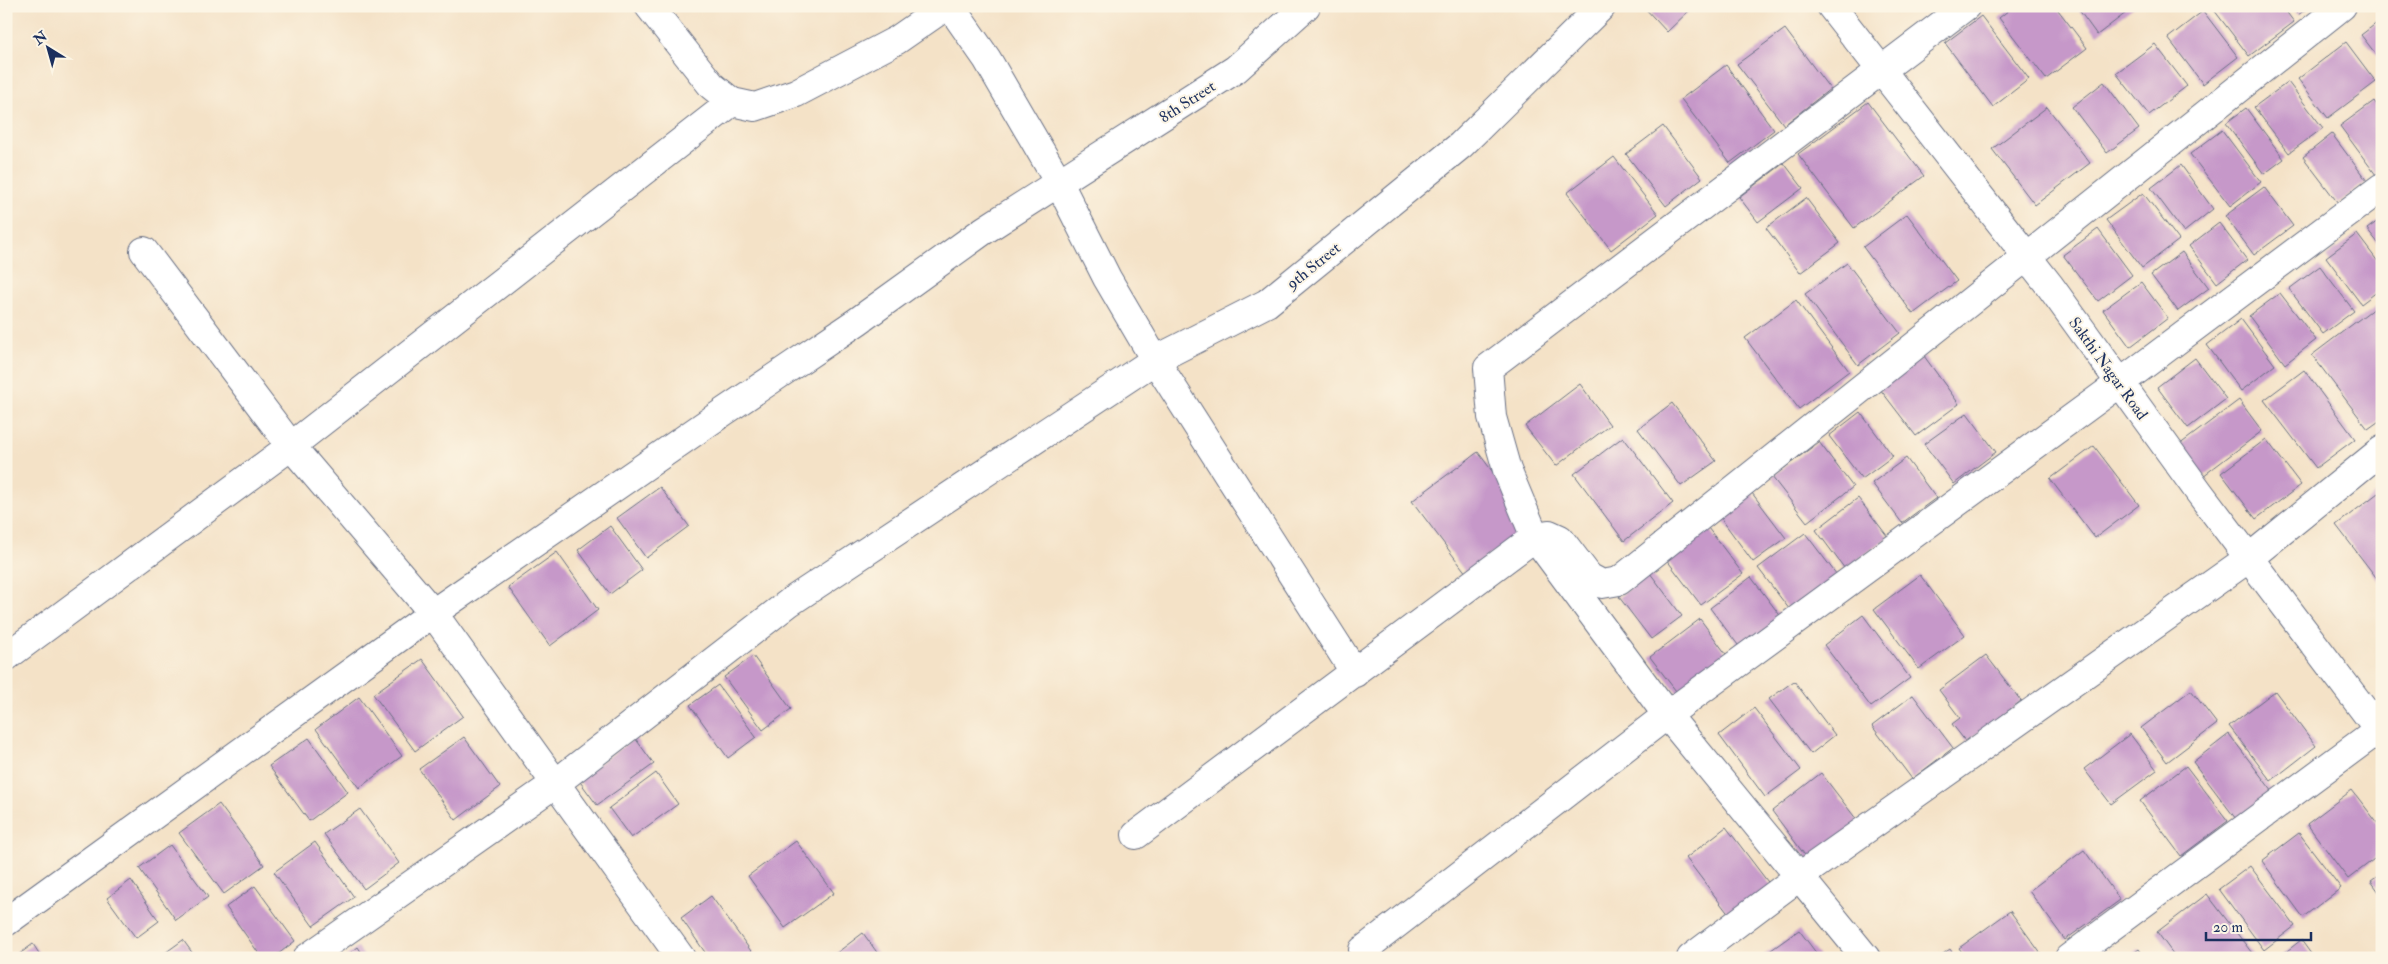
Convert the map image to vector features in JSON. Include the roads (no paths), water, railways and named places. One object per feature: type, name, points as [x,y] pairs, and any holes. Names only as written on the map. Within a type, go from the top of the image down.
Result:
[{"type":"street","points":[[649,6],[712,86],[732,102],[755,107],[796,93],[897,40],[946,6]]},
{"type":"street","points":[[950,6],[986,59],[1058,181],[1107,278],[1155,360],[1355,673]]},
{"type":"street","name":"8th Street","points":[[6,922],[433,613],[722,412],[858,321],[983,231],[1058,181],[1236,69],[1306,6]]},
{"type":"street","name":"9th Street","points":[[307,958],[556,783],[790,602],[1155,360],[1267,303],[1461,145],[1602,6]]},
{"type":"street","name":"Sakthi Nagar Road","points":[[1831,6],[2028,258],[2249,558],[2381,730]]},
{"type":"street","points":[[1866,958],[1667,714],[1536,537],[1507,470],[1492,417],[1488,368],[1882,72],[1966,6]]},
{"type":"street","points":[[1136,835],[1536,537],[1549,534],[1560,539],[1590,577],[1602,584],[1619,581],[2028,258],[2342,6]]},
{"type":"street","points":[[6,657],[291,446],[732,102]]},
{"type":"street","points":[[1363,955],[1667,714],[2120,384],[2382,187]]},
{"type":"street","points":[[144,251],[291,446],[433,613],[681,958]]},
{"type":"street","points":[[1691,958],[1800,876],[2249,558],[2382,450]]},
{"type":"street","points":[[2069,958],[2381,730]]}]
